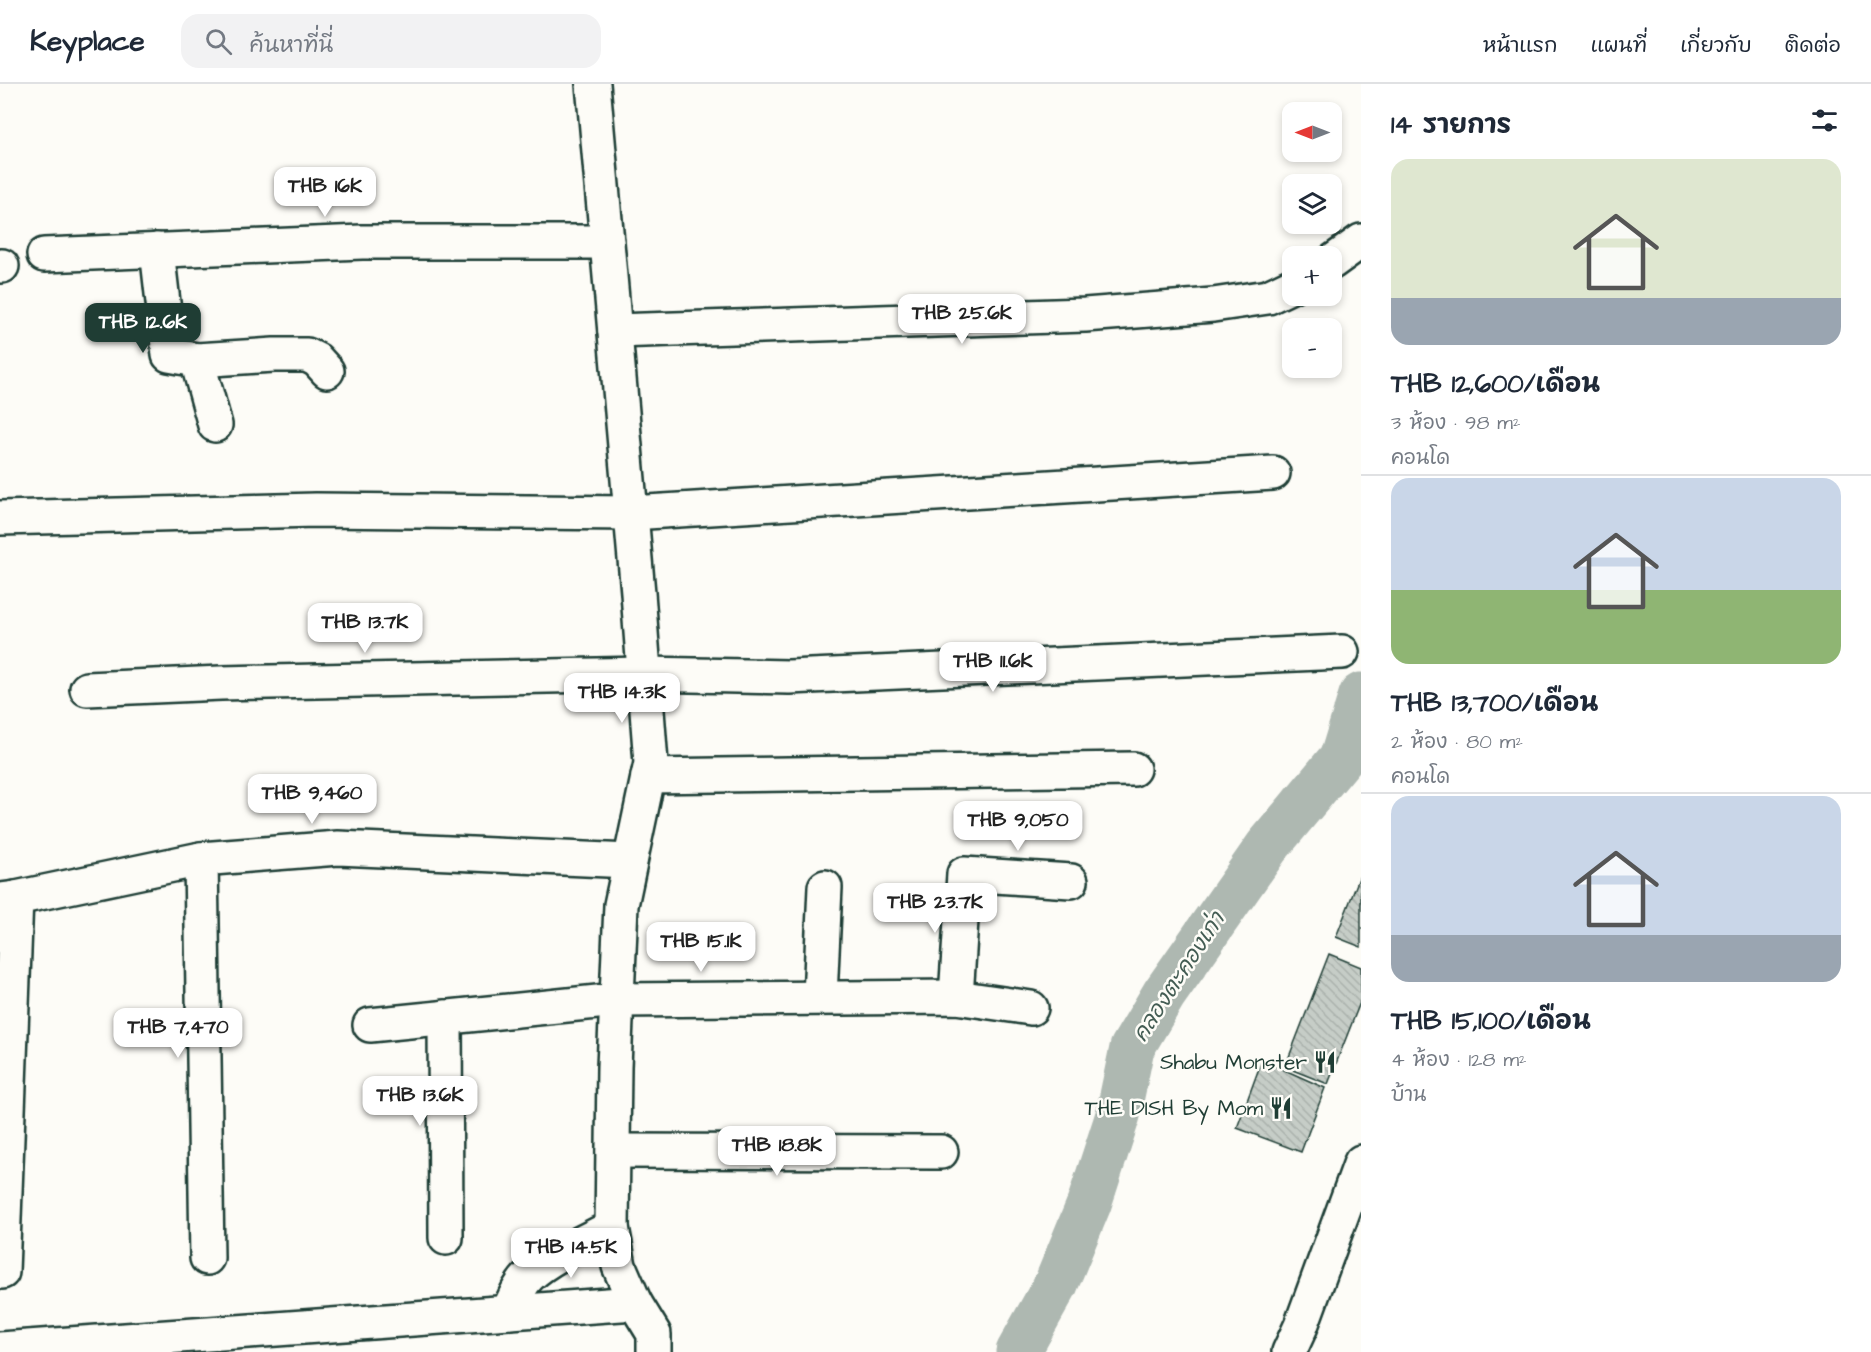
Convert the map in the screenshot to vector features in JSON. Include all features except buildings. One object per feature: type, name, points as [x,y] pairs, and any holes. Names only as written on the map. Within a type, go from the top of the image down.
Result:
[{"type":"street","points":[[593,84],[651,763],[621,905],[612,1227],[619,1266],[634,1303],[654,1334],[654,1352]]},
{"type":"street","points":[[1342,255],[1361,241]]},
{"type":"street","points":[[44,255],[362,242],[607,242]]},
{"type":"street","points":[[157,250],[169,355],[197,360],[274,355],[307,356],[317,360],[327,370]]},
{"type":"street","points":[[615,331],[1085,315],[1213,305],[1268,297],[1282,290]]},
{"type":"street","points":[[197,360],[215,425]]},
{"type":"street","points":[[0,518],[316,510],[631,513],[1273,473]]},
{"type":"street","points":[[87,689],[221,683],[644,674],[789,677],[1342,652]]},
{"type":"street","points":[[648,776],[1133,769]]},
{"type":"street","points":[[2,1272],[8,899],[201,859],[338,848],[630,861]]},
{"type":"street","points":[[201,859],[207,1258]]},
{"type":"street","points":[[956,997],[964,874],[1071,881]]},
{"type":"street","points":[[820,997],[825,887]]},
{"type":"street","points":[[370,1026],[617,1000],[956,997],[1031,1008]]},
{"type":"street","points":[[445,1017],[446,1238]]},
{"type":"street","points":[[613,1151],[941,1152]]},
{"type":"street","points":[[1289,1352],[1305,1315],[1361,1162]]},
{"type":"street","points":[[508,1312],[516,1293],[528,1276],[612,1227]]},
{"type":"street","points":[[0,1349],[634,1303]]},
{"type":"waterway","name":"คลองตะคองเก่า","points":[[1018,1352],[1056,1284],[1089,1204],[1118,1115],[1132,1048],[1164,994],[1267,847],[1342,757],[1361,695]]},
{"type":"place","name":"Shabu Monster","points":[[1325,1062]]},
{"type":"place","name":"THE DISH By Mom","points":[[1281,1108]]}]
